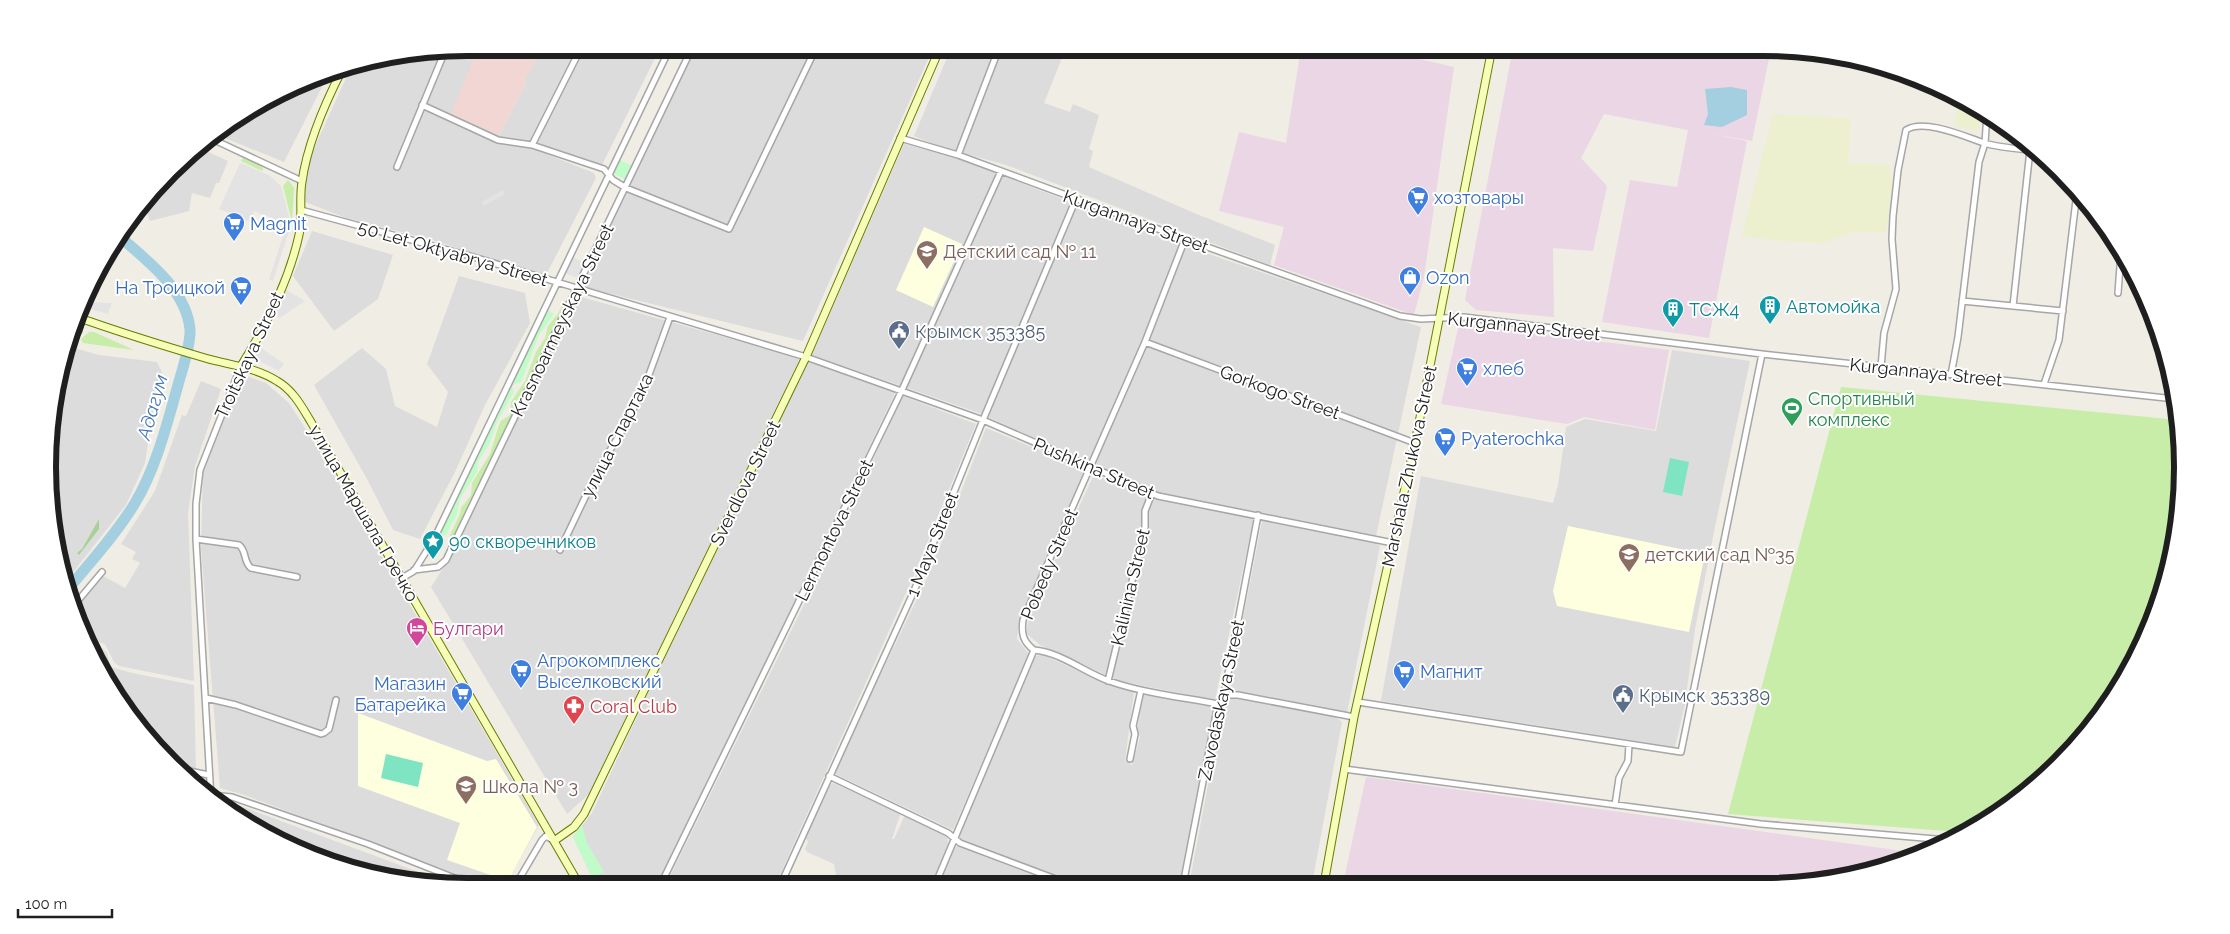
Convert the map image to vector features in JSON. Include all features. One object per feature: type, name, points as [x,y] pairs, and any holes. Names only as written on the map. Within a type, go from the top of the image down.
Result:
[{"type":"main road","name":"Sverdlova Street","points":[[554,841],[574,827],[584,814],[806,357],[936,56]]},
{"type":"main road","name":"Marshala Zhukova Street","points":[[1325,878],[1354,717],[1415,443],[1490,56]]},
{"type":"main road","name":"Troitskaya Street","points":[[241,366],[260,335],[285,279],[299,236],[302,181],[308,155],[331,92],[339,77]]},
{"type":"main road","name":"улица Маршала Гречко","points":[[84,320],[139,339],[219,362],[241,366],[277,380],[293,394],[575,878]]},
{"type":"street","points":[[532,145],[576,56]]},
{"type":"street","name":"Krasnoarmeyskaya Street","points":[[414,571],[434,539],[666,56]]},
{"type":"street","name":"Krasnoarmeyskaya Street","points":[[402,578],[414,571],[438,566],[446,560],[688,56]]},
{"type":"street","points":[[422,105],[498,140],[532,145],[604,169],[613,180],[626,188],[729,229],[812,56]]},
{"type":"street","points":[[958,155],[996,56]]},
{"type":"street","points":[[397,167],[442,57]]},
{"type":"street","points":[[1951,375],[1979,162],[1985,143],[1986,122]]},
{"type":"street","points":[[1881,367],[1884,333],[1896,290],[1892,239],[1893,216],[1898,170],[1906,130],[1916,126],[1951,130],[1985,143],[2023,149]]},
{"type":"street","name":"Kurgannaya Street","points":[[900,138],[958,155],[1185,240],[1400,316],[1421,319],[1464,317],[1762,354],[2168,398]]},
{"type":"street","points":[[217,141],[302,181]]},
{"type":"street","points":[[2013,306],[2030,154]]},
{"type":"street","name":"Lermontova Street","points":[[664,878],[902,390],[1001,172]]},
{"type":"street","name":"1 Maya Street","points":[[783,878],[828,776],[914,591],[983,420],[1076,200]]},
{"type":"street","points":[[2044,384],[2059,340],[2076,201]]},
{"type":"street","name":"50 Let Oktyabrya Street","points":[[301,210],[470,256],[670,318],[806,357]]},
{"type":"street","name":"Pobedy Street","points":[[1034,650],[1025,640],[1022,632],[1023,620],[1144,342],[1185,240]]},
{"type":"street","points":[[2118,293],[2121,265]]},
{"type":"street","points":[[1962,301],[2063,311]]},
{"type":"street","name":"улица Спартака","points":[[560,550],[599,468],[625,426],[646,383],[670,318]]},
{"type":"street","name":"Gorkogo Street","points":[[1144,342],[1415,443]]},
{"type":"street","points":[[1358,702],[1681,752],[1762,354]]},
{"type":"street","name":"Pushkina Street","points":[[806,357],[983,420],[1152,493],[1393,543]]},
{"type":"street","name":"Troitskaya Street","points":[[210,787],[196,539],[196,504],[200,470],[241,366]]},
{"type":"street","name":"Kalinina Street","points":[[1108,680],[1145,527],[1145,511],[1152,493]]},
{"type":"street","name":"Zavodaskaya Street","points":[[1184,878],[1218,704],[1224,695],[1258,515]]},
{"type":"street","points":[[196,539],[239,545],[243,549],[247,565],[251,568],[297,577]]},
{"type":"street","points":[[78,600],[102,572]]},
{"type":"street","points":[[938,878],[1034,650],[1050,654],[1108,680],[1141,690],[1218,704]]},
{"type":"street","points":[[1130,759],[1135,734],[1133,726],[1141,690]]},
{"type":"street","points":[[1224,695],[1238,695],[1354,717]]},
{"type":"street","points":[[206,698],[236,705],[321,734],[324,734],[329,728],[336,700]]},
{"type":"street","points":[[1615,805],[1619,778],[1628,762],[1629,744]]},
{"type":"street","points":[[1344,769],[1761,824],[1936,839]]},
{"type":"street","points":[[192,772],[209,775]]},
{"type":"street","points":[[828,776],[948,833],[960,844],[1053,878]]},
{"type":"street","points":[[221,796],[226,795],[368,844],[453,877]]},
{"type":"street","name":"Sverdlova Street","points":[[520,878],[542,840],[546,836],[554,841]]},
{"type":"shaded area","points":[[475,56],[471,68],[499,135],[526,83],[523,82],[538,56],[656,56],[601,167],[521,144],[594,173],[596,178],[545,277],[436,241],[346,218],[300,200],[307,164],[348,74],[387,64],[413,60]]},
{"type":"shaded area","points":[[475,56],[538,56],[499,135],[451,114]]},
{"type":"shaded area","points":[[689,56],[929,56],[803,341],[579,286]]},
{"type":"shaded area","points":[[948,56],[1063,56],[1044,103],[1070,112],[1073,104],[1099,115],[1089,149],[1093,151],[1089,167],[1194,213],[1275,245],[1270,265],[1006,165],[938,146],[914,136]]},
{"type":"shaded area","points":[[1300,56],[1406,56],[1454,67],[1424,277],[1414,315],[1274,265],[1284,227],[1219,211],[1239,132],[1286,143]]},
{"type":"shaded area","points":[[1511,56],[1770,56],[1752,141],[1708,133],[1747,141],[1709,338],[1602,322],[1630,180],[1677,187],[1688,130],[1604,114],[1581,158],[1607,186],[1593,251],[1553,248],[1554,317],[1476,310],[1465,300]]},
{"type":"shaded area","points":[[324,82],[284,162],[222,137],[262,111]]},
{"type":"shaded area","points":[[1957,105],[1980,119],[1978,131],[1954,126]]},
{"type":"shaded area","points":[[1773,114],[1851,118],[1848,163],[1889,164],[1892,184],[1886,233],[1857,231],[1822,243],[1742,236]]},
{"type":"shaded area","points":[[904,144],[957,158],[1171,241],[1421,327],[1376,536],[1148,491],[982,414],[812,355]]},
{"type":"shaded area","points":[[205,151],[228,161],[219,183],[216,183],[210,198],[192,193],[189,211],[150,221],[146,211],[158,196]]},
{"type":"shaded area","points":[[240,163],[269,175],[281,186],[291,225],[273,281],[269,279],[286,227],[282,222],[254,211],[249,221],[219,209]]},
{"type":"shaded area","points":[[503,190],[505,194],[484,206],[482,202]]},
{"type":"shaded area","name":"Детский сад № 11","points":[[924,227],[962,244],[933,307],[896,290]]},
{"type":"shaded area","points":[[312,231],[393,255],[378,299],[334,331],[293,276]]},
{"type":"shaded area","points":[[573,257],[585,263],[577,278],[565,273]]},
{"type":"shaded area","points":[[459,276],[525,293],[530,323],[485,405],[455,472],[420,539],[393,530],[367,479],[314,385],[362,348],[386,369],[395,406],[437,427],[448,392],[427,364]]},
{"type":"shaded area","points":[[286,290],[305,301],[280,318],[276,315]]},
{"type":"shaded area","points":[[574,295],[800,358],[589,794],[567,814],[431,587],[445,565]]},
{"type":"shaded area","points":[[91,302],[112,303],[108,314],[89,308]]},
{"type":"shaded area","points":[[1459,324],[1669,350],[1655,430],[1584,417],[1567,424],[1441,404]]},
{"type":"shaded area","points":[[257,345],[284,364],[279,371],[254,358],[253,353]]},
{"type":"shaded area","points":[[78,349],[99,355],[157,362],[162,372],[154,403],[145,463],[126,505],[71,575],[60,521],[56,467],[60,413],[73,351]]},
{"type":"shaded area","points":[[1672,350],[1750,361],[1695,629],[1685,704],[1675,747],[1381,701],[1421,476],[1553,503],[1558,485],[1566,427],[1585,419],[1656,431]]},
{"type":"shaded area","points":[[809,361],[896,391],[745,707],[660,878],[592,878],[573,837],[592,813]]},
{"type":"shaded area","points":[[241,374],[266,383],[289,403],[319,450],[539,825],[509,878],[467,878],[241,794],[220,788],[201,548],[203,469]]},
{"type":"shaded area","points":[[201,381],[221,389],[195,466],[188,513],[194,681],[119,666],[114,662],[105,644],[99,642],[98,644],[107,653],[111,667],[194,685],[196,770],[189,769],[158,738],[125,695],[99,649],[80,603],[103,576],[125,588],[140,563],[132,559],[136,552],[121,544],[155,491],[182,415],[186,416]]},
{"type":"shaded area","points":[[903,396],[976,424],[913,577],[779,878],[669,878],[829,554]]},
{"type":"shaded area","points":[[986,428],[1085,469],[1019,621],[1017,639],[1029,654],[953,830],[833,773],[929,574]]},
{"type":"shaded area","points":[[1094,474],[1149,497],[1254,517],[1215,700],[1119,681],[1040,645],[1026,633],[1029,618]]},
{"type":"shaded area","points":[[1262,521],[1375,542],[1380,546],[1347,713],[1229,691]]},
{"type":"shaded area","name":"детский сад №35","points":[[1568,526],[1705,554],[1689,632],[1557,606],[1553,591]]},
{"type":"shaded area","points":[[1043,655],[1105,683],[1134,692],[1125,761],[1132,765],[1140,737],[1137,729],[1143,695],[1209,706],[1214,711],[1181,878],[941,878],[953,847],[962,846],[958,837],[1034,656]]},
{"type":"shaded area","points":[[1234,697],[1334,716],[1342,722],[1313,878],[1190,878],[1224,700]]},
{"type":"shaded area","name":"Школа № 3","points":[[358,713],[487,761],[496,759],[537,827],[510,878],[499,878],[447,860],[460,823],[358,786]]},
{"type":"shaded area","points":[[194,774],[203,775],[203,782]]},
{"type":"shaded area","points":[[1366,777],[1906,851],[1869,864],[1843,870],[1790,877],[1344,878]]},
{"type":"shaded area","points":[[833,783],[899,813],[892,839],[894,839],[905,815],[947,836],[948,844],[935,878],[836,878],[834,864],[807,852],[805,849],[808,842],[805,837],[827,788]]},
{"type":"shaded area","points":[[231,803],[429,876],[387,870],[335,856],[285,835]]},
{"type":"green space","points":[[243,158],[258,162],[263,169],[262,171],[241,161]]},
{"type":"green space","points":[[620,160],[631,165],[625,179],[614,174]]},
{"type":"green space","points":[[288,180],[294,188],[292,222],[283,186]]},
{"type":"green space","points":[[569,299],[451,543],[450,535],[461,508],[471,495],[472,483],[490,454],[499,425],[501,421],[510,415],[511,402],[525,381],[536,352],[545,338],[548,326],[566,300]]},
{"type":"green space","points":[[547,310],[554,314],[539,335],[521,382],[514,384],[512,388],[514,392],[497,422],[490,443],[478,462],[477,472],[460,499],[457,514],[446,535],[438,538]]},
{"type":"green space","points":[[89,332],[94,332],[134,350],[83,343],[81,339]]},
{"type":"green space","points":[[1841,387],[2171,419],[2174,467],[2173,494],[2166,547],[2152,599],[2131,649],[2105,695],[2072,738],[2034,776],[1991,809],[1952,831],[1728,814]]},
{"type":"green space","points":[[1670,458],[1689,462],[1682,496],[1663,492]]},
{"type":"green space","points":[[99,519],[99,529],[79,555],[77,553],[82,549]]},
{"type":"green space","points":[[386,754],[423,763],[418,787],[381,778]]},
{"type":"green space","points":[[582,825],[587,843],[604,872],[592,877],[573,837]]},
{"type":"water","points":[[1731,87],[1747,90],[1747,115],[1722,127],[1704,125],[1708,114],[1705,89]]},
{"type":"waterway","name":"Адагум","points":[[73,583],[120,525],[135,503],[149,475],[165,430],[189,342],[190,329],[187,315],[173,289],[153,266],[124,241]]},
{"type":"place","name":"хозтовары","points":[[1418,216]]},
{"type":"place","name":"Magnit","points":[[234,242]]},
{"type":"place","name":"Детский сад № 11","points":[[927,270]]},
{"type":"place","name":"Ozon","points":[[1410,296]]},
{"type":"place","name":"На Троицкой","points":[[241,306]]},
{"type":"place","name":"Автомойка","points":[[1770,325]]},
{"type":"place","name":"ТСЖ4","points":[[1673,328]]},
{"type":"place","name":"Крымск 353385","points":[[899,350]]},
{"type":"place","name":"хлеб","points":[[1467,387]]},
{"type":"place","name":"Спортивный комплекс","points":[[1792,427]]},
{"type":"place","name":"Pyaterochka","points":[[1445,457]]},
{"type":"place","name":"90 скворечников","points":[[433,560]]},
{"type":"place","name":"детский сад №35","points":[[1629,573]]},
{"type":"place","name":"Булгари","points":[[417,647]]},
{"type":"place","name":"Агрокомплекс Выселковский","points":[[521,689]]},
{"type":"place","name":"Магнит","points":[[1404,690]]},
{"type":"place","name":"Магазин Батарейка","points":[[462,712]]},
{"type":"place","name":"Крымск 353389","points":[[1623,714]]},
{"type":"place","name":"Coral Club","points":[[574,725]]},
{"type":"place","name":"Школа № 3","points":[[466,805]]}]
